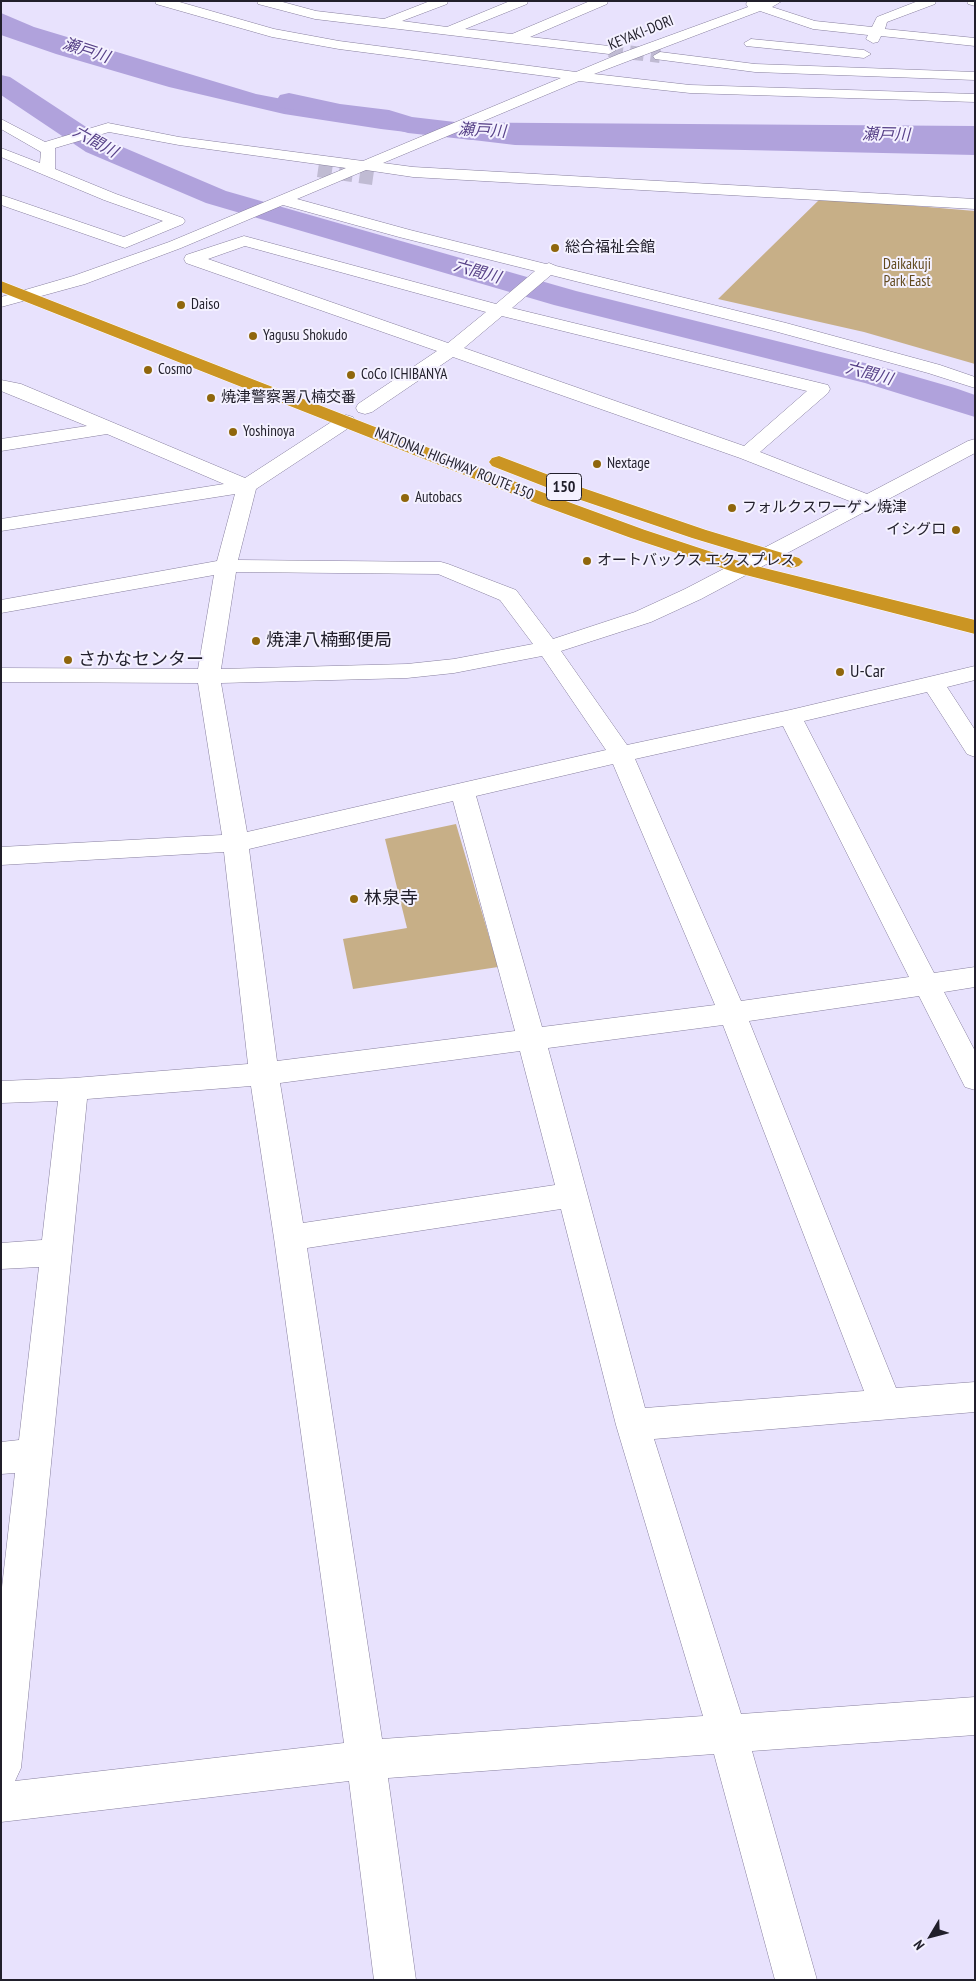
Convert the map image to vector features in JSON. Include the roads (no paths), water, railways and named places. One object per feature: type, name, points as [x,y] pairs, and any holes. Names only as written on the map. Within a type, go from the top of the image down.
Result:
[{"type":"highway","name":"NATIONAL HIGHWAY ROUTE 150","points":[[4,276],[26,287],[346,421],[545,500],[741,568],[975,626]]},
{"type":"highway","points":[[51,288],[88,302]]},
{"type":"highway","name":"NATIONAL HIGHWAY ROUTE 150","points":[[479,454],[586,495],[767,556],[975,607]]},
{"type":"street","points":[[161,1],[272,33],[339,45],[574,77],[690,89],[975,98]]},
{"type":"street","points":[[263,1],[314,15],[609,50]]},
{"type":"street","points":[[385,23],[442,1]]},
{"type":"street","points":[[450,30],[522,1]]},
{"type":"street","points":[[514,38],[602,1]]},
{"type":"street","points":[[744,1],[800,22],[828,27],[975,42]]},
{"type":"street","name":"KEYAKI-DORI","points":[[1,302],[26,287],[51,288],[136,260],[280,201],[369,169],[574,77],[668,40],[776,1]]},
{"type":"street","points":[[860,70],[882,20],[930,1]]},
{"type":"street","points":[[314,15],[341,5]]},
{"type":"street","points":[[709,61],[800,22]]},
{"type":"street","points":[[742,47],[868,54]]},
{"type":"street","points":[[660,56],[754,68],[860,70],[975,76]]},
{"type":"street","points":[[975,80],[973,89],[975,89]]},
{"type":"street","points":[[1,122],[64,158]]},
{"type":"street","points":[[46,148],[108,127],[179,141],[369,169],[975,204]]},
{"type":"street","points":[[179,141],[201,148],[318,170]]},
{"type":"street","points":[[46,148],[47,170]]},
{"type":"street","points":[[1,152],[110,197],[177,221],[125,243],[1,200]]},
{"type":"street","points":[[94,174],[196,219],[220,226]]},
{"type":"street","points":[[280,201],[547,270],[780,327],[934,369],[975,383]]},
{"type":"street","points":[[747,454],[822,389],[505,306],[244,242],[192,259],[747,454],[868,501]]},
{"type":"street","points":[[365,408],[451,350],[547,270]]},
{"type":"street","points":[[1,385],[14,388],[248,486]]},
{"type":"street","points":[[1,525],[248,486],[346,421]]},
{"type":"street","points":[[1,445],[109,428]]},
{"type":"street","points":[[1,674],[208,676],[408,671],[463,664],[548,648],[643,617],[767,556],[975,444]]},
{"type":"street","points":[[248,486],[226,566],[208,676],[236,842],[264,1074],[290,1238],[395,1980]]},
{"type":"street","points":[[1,607],[226,566],[441,568],[508,595],[548,648],[620,754],[732,1013],[886,1404]]},
{"type":"street","points":[[1,856],[236,842],[790,717],[975,673]]},
{"type":"street","points":[[933,683],[975,748]]},
{"type":"street","points":[[790,717],[975,1079]]},
{"type":"street","points":[[462,790],[531,1038],[633,1425],[728,1734],[796,1980]]},
{"type":"street","points":[[1,1092],[74,1089],[264,1074],[732,1013],[975,977]]},
{"type":"street","points":[[1,1768],[74,1089]]},
{"type":"street","points":[[290,1238],[573,1195]]},
{"type":"street","points":[[1,1256],[57,1252]]},
{"type":"street","points":[[633,1425],[975,1397]]},
{"type":"street","points":[[1,1458],[35,1455]]},
{"type":"street","points":[[1,1802],[365,1760],[975,1716]]},
{"type":"water","points":[[1,13],[34,27],[256,94],[402,122],[975,126],[975,155],[515,145],[381,129],[284,114],[169,87],[56,54],[1,35]]},
{"type":"waterway","name":"六間川","points":[[1,83],[96,146],[216,197],[565,298],[877,376],[943,395],[975,407]]},
{"type":"waterway","name":"瀬戸川","points":[[289,101],[340,112],[389,118],[408,125],[472,132]]},
{"type":"tunnel","points":[[609,50],[660,56]]},
{"type":"tunnel","points":[[318,170],[373,178]]},
{"type":"place","name":"総合福祉会館","points":[[555,248]]},
{"type":"place","name":"Daiso","points":[[181,305]]},
{"type":"place","name":"Yagusu Shokudo","points":[[253,336]]},
{"type":"place","name":"Cosmo","points":[[148,370]]},
{"type":"place","name":"CoCo ICHIBANYA","points":[[351,375]]},
{"type":"place","name":"焼津警察署八楠交番","points":[[211,398]]},
{"type":"place","name":"Yoshinoya","points":[[233,432]]},
{"type":"place","name":"Nextage","points":[[597,464]]},
{"type":"place","name":"Autobacs","points":[[405,498]]},
{"type":"place","name":"フォルクスワーゲン焼津","points":[[732,508]]},
{"type":"place","name":"イシグロ","points":[[956,530]]},
{"type":"place","name":"オートバックス エクスプレス","points":[[587,561]]},
{"type":"place","name":"焼津八楠郵便局","points":[[256,641]]},
{"type":"place","name":"さかなセンター","points":[[68,660]]},
{"type":"place","name":"U-Car","points":[[840,672]]},
{"type":"place","name":"林泉寺","points":[[354,899]]},
{"type":"park label","name":"Daikakuji Park East","points":[[907,274]]}]
